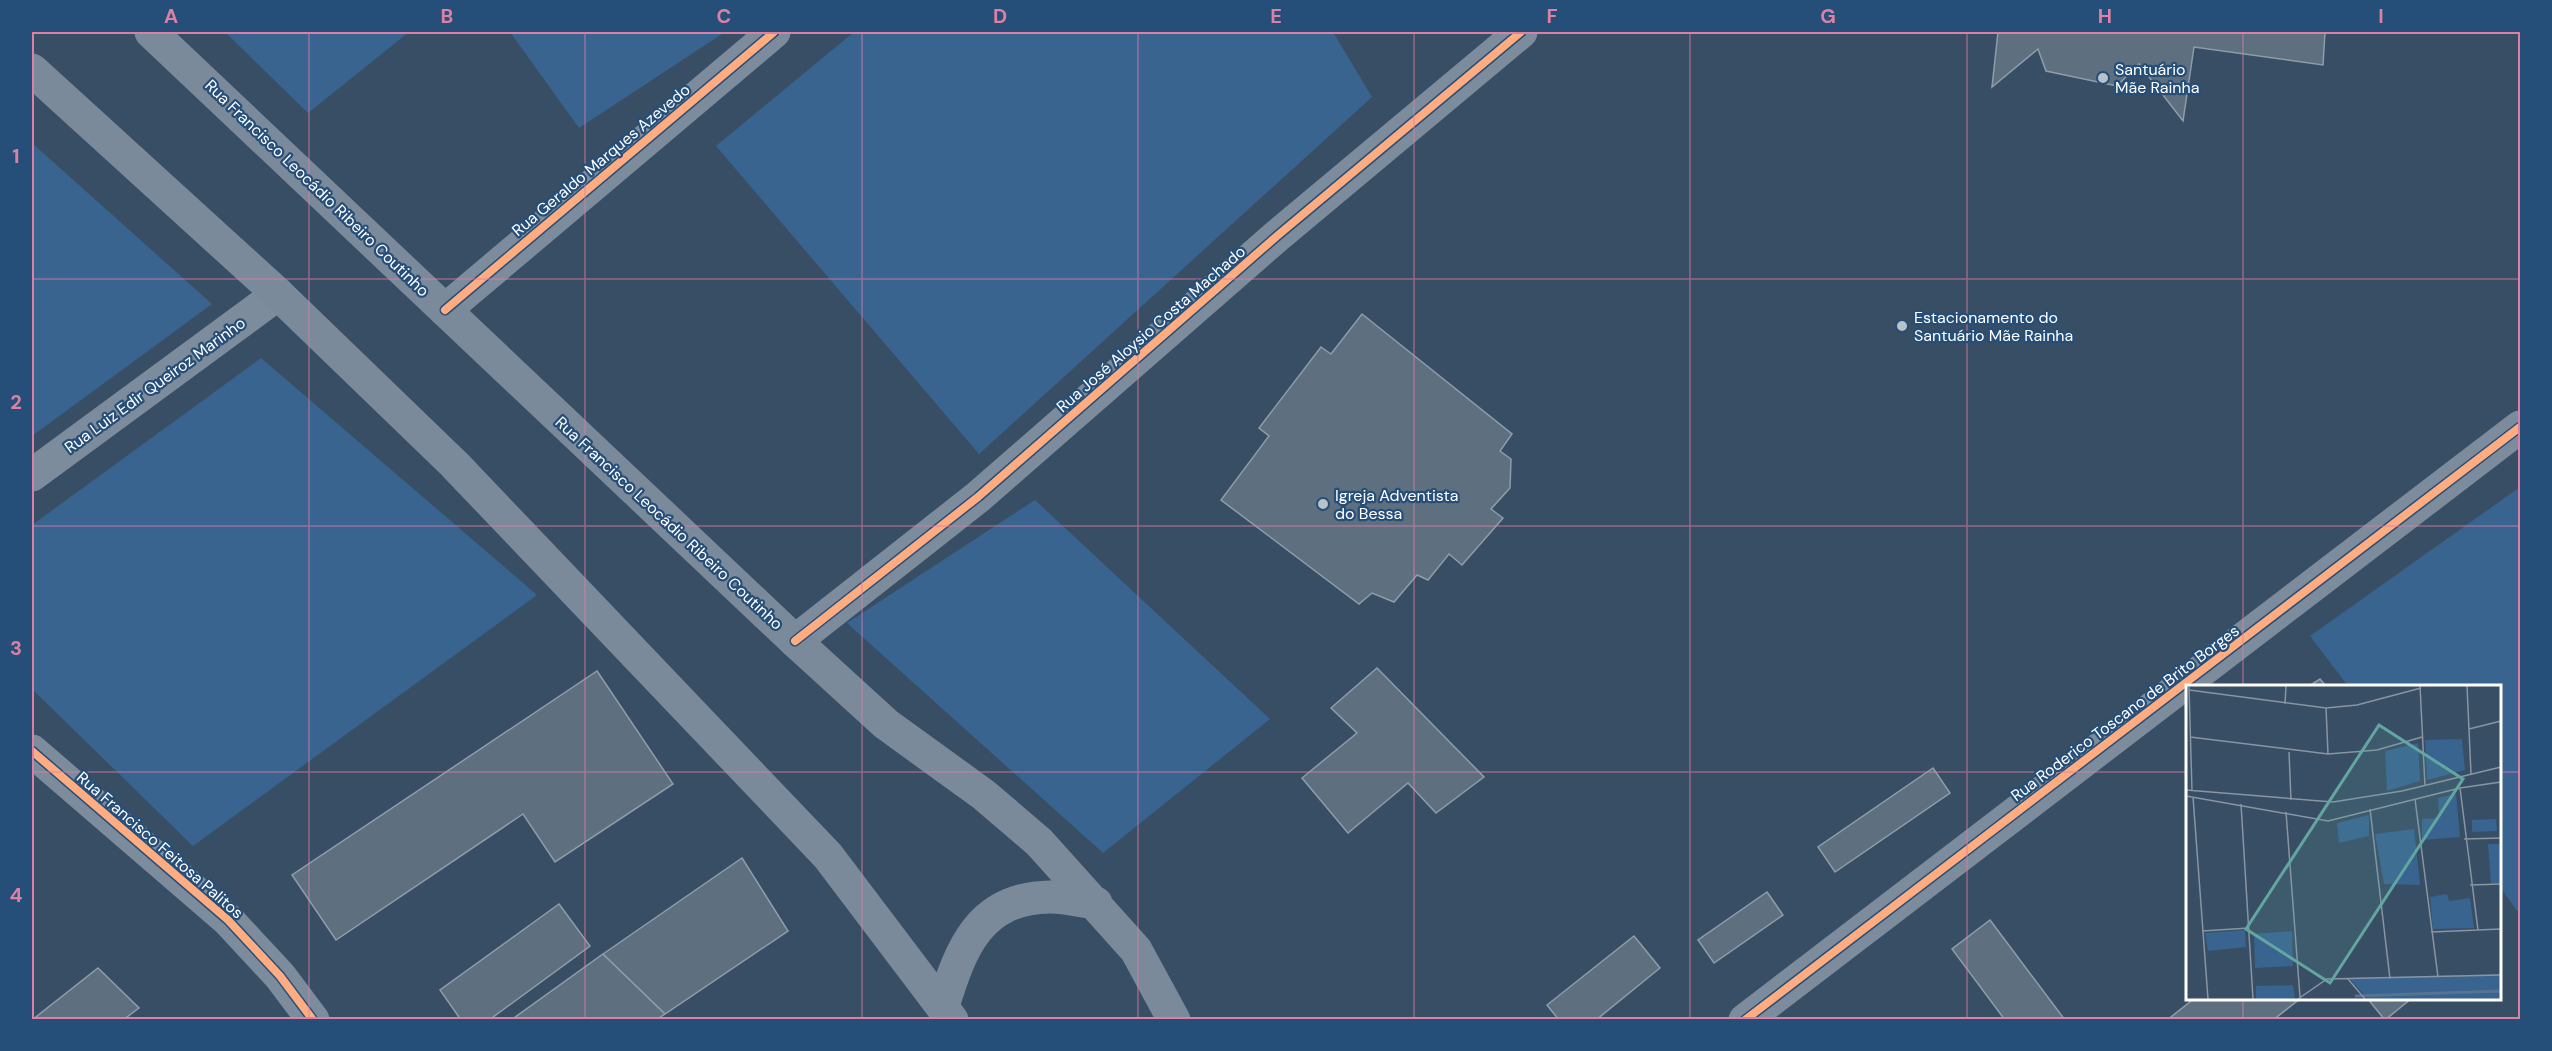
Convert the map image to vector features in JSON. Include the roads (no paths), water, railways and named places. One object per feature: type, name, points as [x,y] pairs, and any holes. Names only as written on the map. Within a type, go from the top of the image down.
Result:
[{"type":"main road","name":"Rua Francisco Leocádio Ribeiro Coutinho","points":[[152,32],[795,641],[886,724],[984,795],[1039,842],[1096,903],[1136,951],[1174,1020]]},
{"type":"main road","points":[[32,70],[278,294],[454,464],[828,856],[948,1013]]},
{"type":"main road","points":[[948,1013],[956,964],[973,932],[989,915],[1020,901],[1051,897],[1096,903]]},
{"type":"street","name":"Rua Geraldo Marques Azevedo","points":[[445,310],[774,32]]},
{"type":"street","name":"Rua José Aloysio Costa Machado","points":[[795,641],[978,497],[1277,237],[1521,32]]},
{"type":"street","name":"Rua Luiz Edir Queiroz Marinho","points":[[32,475],[278,294]]},
{"type":"street","name":"Rua Roderico Toscano de Brito Borges","points":[[1745,1020],[2520,427]]},
{"type":"street","name":"Rua Francisco Feitosa Palitos","points":[[32,751],[228,920],[280,976],[313,1020]]},
{"type":"place","name":"Santuário Mãe Rainha","points":[[2103,78]]},
{"type":"place","name":"Estacionamento do Santuário Mãe Rainha","points":[[1902,326]]},
{"type":"place","name":"Igreja Adventista do Bessa","points":[[1323,504]]}]
